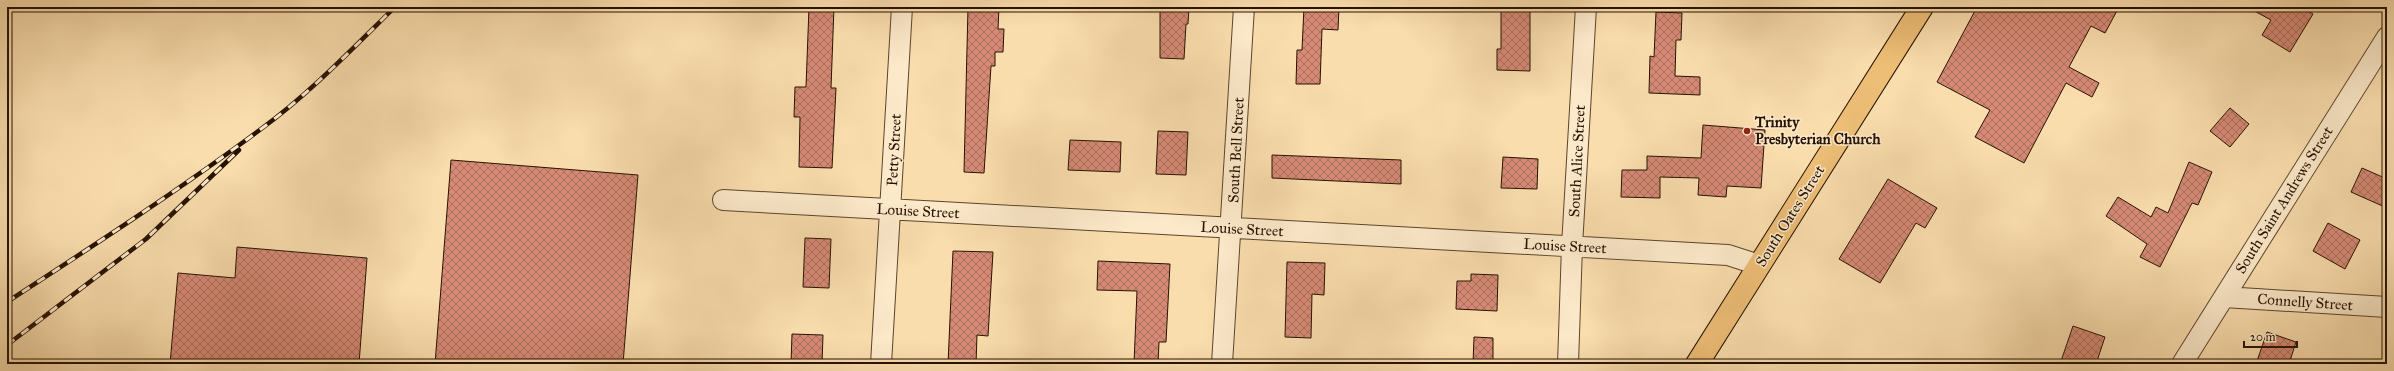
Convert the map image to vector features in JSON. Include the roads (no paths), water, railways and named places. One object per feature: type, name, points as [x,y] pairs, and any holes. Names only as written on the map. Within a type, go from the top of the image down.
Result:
[{"type":"main road","name":"South Oates Street","points":[[1697,364],[1922,7]]},
{"type":"street","name":"Petty Street","points":[[881,364],[902,7]]},
{"type":"street","name":"South Bell Street","points":[[1222,364],[1244,7]]},
{"type":"street","name":"South Alice Street","points":[[1568,364],[1572,246],[1586,7]]},
{"type":"street","name":"South Saint Andrews Street","points":[[2182,364],[2387,37]]},
{"type":"street","name":"Louise Street","points":[[723,200],[1728,255],[1759,265]]},
{"type":"street","name":"Connelly Street","points":[[2224,297],[2387,307]]},
{"type":"railway","points":[[7,302],[104,239],[261,129],[314,86],[395,7]]},
{"type":"railway","points":[[7,345],[146,239],[239,150]]},
{"type":"place","name":"Trinity Presbyterian Church","points":[[1747,131]]}]
